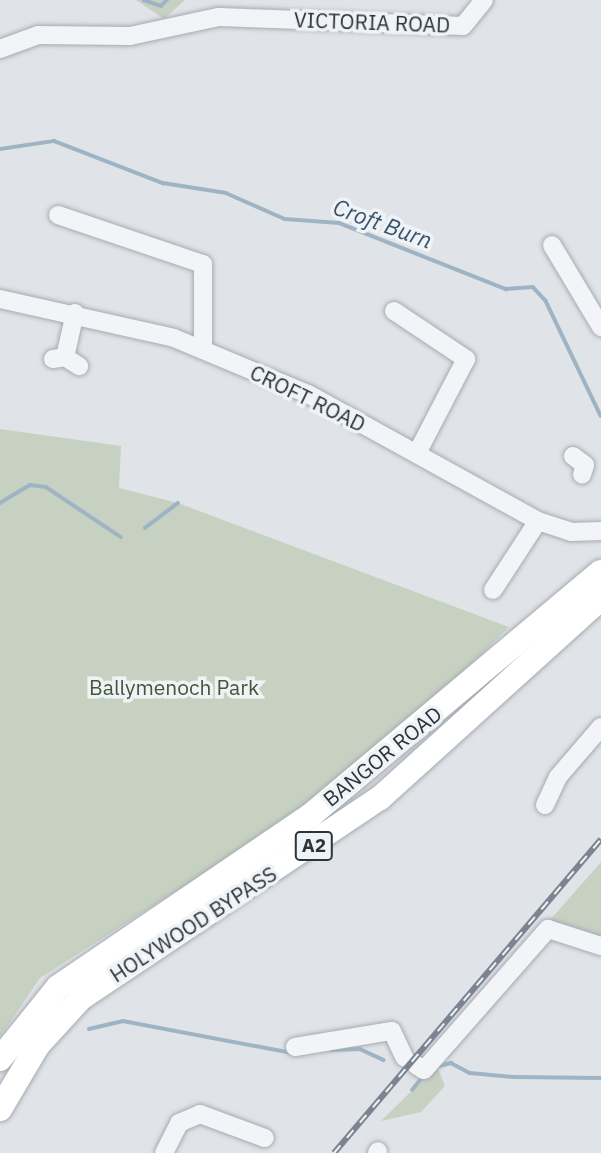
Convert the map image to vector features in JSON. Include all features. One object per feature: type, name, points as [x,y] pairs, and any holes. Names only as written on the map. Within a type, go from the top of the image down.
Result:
[{"type":"highway","name":"BANGOR ROAD","points":[[0,1059],[43,1021],[80,969],[311,815],[600,581]]},
{"type":"highway","name":"A2","points":[[0,1108],[43,1021]]},
{"type":"street","name":"VICTORIA ROAD","points":[[0,49],[38,35],[130,36],[219,17],[463,26],[484,0]]},
{"type":"street","points":[[58,215],[203,264],[203,350]]},
{"type":"street","points":[[552,245],[601,327]]},
{"type":"street","name":"CROFT ROAD","points":[[0,299],[75,313],[203,350],[308,394],[538,521],[571,532],[601,531]]},
{"type":"street","points":[[394,311],[466,359],[417,453]]},
{"type":"street","points":[[66,361],[75,313]]},
{"type":"street","points":[[493,590],[538,521]]},
{"type":"street","points":[[544,796],[601,727]]},
{"type":"street","points":[[295,1047],[392,1031],[410,1061],[424,1070],[548,929],[601,946]]},
{"type":"street","points":[[164,1153],[179,1123],[200,1114],[265,1138]]},
{"type":"green space","points":[[136,0],[185,0],[164,19]]},
{"type":"green space","name":"Ballymenoch Park","points":[[0,429],[121,446],[119,488],[178,503],[509,627],[445,691],[294,816],[40,978],[0,1037]]},
{"type":"green space","points":[[601,862],[601,937],[550,920]]},
{"type":"green space","points":[[437,1066],[445,1086],[421,1112],[381,1121]]},
{"type":"waterway","points":[[144,0],[161,6],[167,0]]},
{"type":"waterway","name":"Croft Burn","points":[[0,149],[54,141],[163,183],[226,193],[285,219],[339,223],[506,289],[533,287],[546,301],[601,416]]},
{"type":"waterway","points":[[0,503],[30,485],[46,487],[121,537]]},
{"type":"waterway","points":[[145,528],[178,503]]},
{"type":"waterway","points":[[89,1029],[123,1021],[292,1053]]},
{"type":"waterway","points":[[331,1050],[360,1049],[384,1060]]},
{"type":"waterway","points":[[436,1067],[451,1063],[470,1073],[514,1077],[601,1078]]},
{"type":"waterway","points":[[412,1090],[424,1075]]},
{"type":"railway","points":[[334,1153],[601,839]]}]
